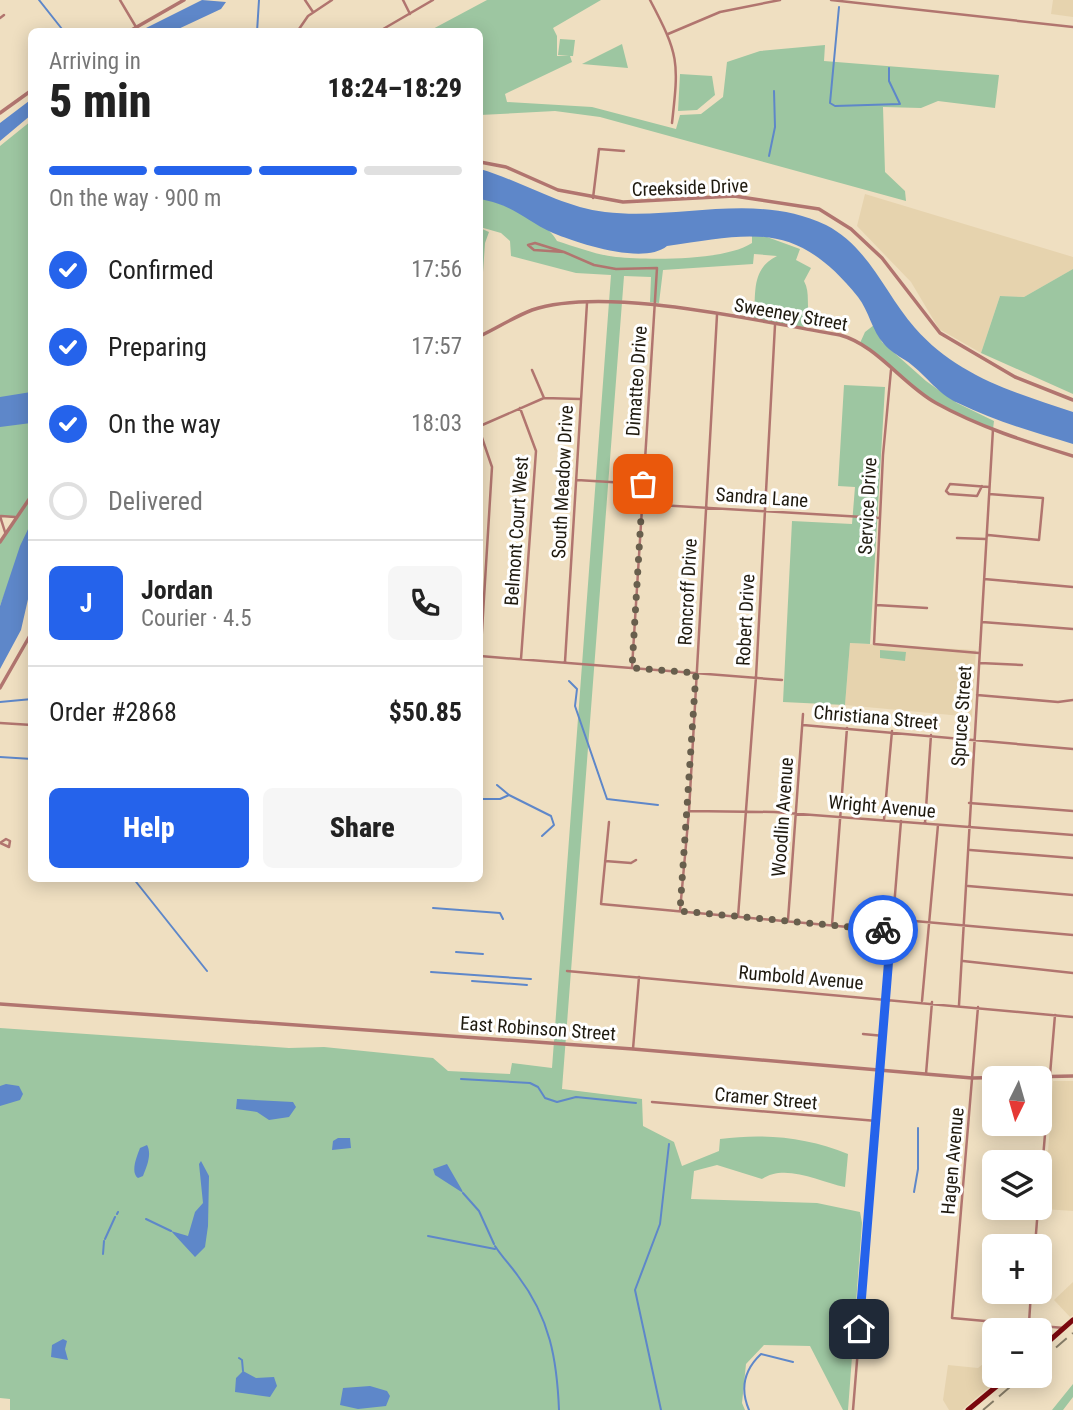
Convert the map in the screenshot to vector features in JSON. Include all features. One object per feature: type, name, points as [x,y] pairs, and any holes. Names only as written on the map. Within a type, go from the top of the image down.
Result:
[{"type":"main road","points":[[1052,1338],[1073,1321]]},
{"type":"main road","points":[[968,1410],[995,1388]]},
{"type":"street","points":[[120,0],[136,27],[184,0]]},
{"type":"street","points":[[304,0],[313,12]]},
{"type":"street","points":[[300,28],[313,12],[332,0]]},
{"type":"street","points":[[403,0],[410,14]]},
{"type":"street","points":[[385,28],[433,0]]},
{"type":"street","points":[[650,0],[668,34],[677,66],[672,123]]},
{"type":"street","points":[[668,34],[720,12],[780,0]]},
{"type":"street","points":[[834,0],[1073,27]]},
{"type":"street","points":[[0,113],[28,93]]},
{"type":"street","points":[[593,198],[599,149],[624,151]]},
{"type":"street","name":"Creekside Drive","points":[[483,163],[506,167],[558,190],[593,198],[636,204],[734,196],[798,204],[823,211],[851,229],[882,258],[940,333],[1015,377],[1073,400]]},
{"type":"street","points":[[535,243],[564,252],[534,250],[528,245],[535,243]]},
{"type":"street","name":"Dimatteo Drive","points":[[564,252],[594,265],[616,269],[657,268],[632,668]]},
{"type":"street","name":"Sweeney Street","points":[[483,334],[532,310],[587,303],[630,302],[850,338],[935,403],[993,429],[1073,456]]},
{"type":"street","name":"South Meadow Drive","points":[[565,662],[587,303]]},
{"type":"street","name":"Roncroff Drive","points":[[680,911],[689,811],[717,315]]},
{"type":"street","name":"Robert Drive","points":[[738,917],[756,677],[775,325]]},
{"type":"street","points":[[532,370],[544,398]]},
{"type":"street","name":"Service Drive","points":[[891,370],[874,644],[979,653]]},
{"type":"street","points":[[483,425],[544,398],[580,400]]},
{"type":"street","name":"Belmont Court West","points":[[520,408],[536,451],[522,659]]},
{"type":"street","name":"Spruce Street","points":[[959,1005],[970,850],[967,827],[993,429]]},
{"type":"street","points":[[483,441],[492,467],[483,609]]},
{"type":"street","points":[[576,480],[643,484]]},
{"type":"street","points":[[982,486],[977,496],[949,494],[946,491],[950,484],[982,486],[989,487]]},
{"type":"street","points":[[957,538],[1039,540],[1043,498],[989,494]]},
{"type":"street","points":[[0,542],[28,500]]},
{"type":"street","name":"Sandra Lane","points":[[642,504],[880,518]]},
{"type":"street","points":[[5,532],[0,516],[15,517]]},
{"type":"street","points":[[984,579],[1073,587]]},
{"type":"street","points":[[876,605],[928,608]]},
{"type":"street","points":[[981,622],[1073,629]]},
{"type":"street","points":[[0,688],[28,639]]},
{"type":"street","points":[[483,656],[782,680]]},
{"type":"street","points":[[979,663],[1022,665]]},
{"type":"street","points":[[977,695],[1058,702],[1073,700]]},
{"type":"street","name":"Woodlin Avenue","points":[[788,922],[803,714]]},
{"type":"street","points":[[0,723],[28,725]]},
{"type":"street","name":"Christiana Street","points":[[803,725],[1073,749]]},
{"type":"street","points":[[832,925],[846,728]]},
{"type":"street","points":[[884,820],[892,731]]},
{"type":"street","points":[[925,824],[931,736]]},
{"type":"street","points":[[970,803],[1073,811]]},
{"type":"street","name":"Wright Avenue","points":[[689,811],[841,816],[1073,835]]},
{"type":"street","points":[[853,1410],[901,821]]},
{"type":"street","points":[[608,822],[601,904],[891,931]]},
{"type":"street","points":[[922,1001],[937,825]]},
{"type":"street","points":[[970,850],[1073,858]]},
{"type":"street","points":[[605,861],[631,863],[636,860]]},
{"type":"street","points":[[967,886],[1073,895]]},
{"type":"street","points":[[892,919],[1073,935]]},
{"type":"street","points":[[962,961],[1073,973]]},
{"type":"street","name":"Rumbold Avenue","points":[[567,971],[922,1001],[1073,1017]]},
{"type":"street","points":[[633,1049],[639,977]]},
{"type":"street","points":[[926,1074],[932,1002]]},
{"type":"street","name":"East Robinson Street","points":[[0,1003],[633,1049],[982,1078]]},
{"type":"street","name":"Hagen Avenue","points":[[978,1007],[952,1318],[982,1321]]},
{"type":"street","points":[[1050,1066],[1055,1015]]},
{"type":"street","points":[[863,1034],[884,1036]]},
{"type":"street","name":"East Robinson Street","points":[[1052,1077],[1073,1076]]},
{"type":"street","name":"Cramer Street","points":[[652,1102],[877,1121]]},
{"type":"street","points":[[1052,1327],[1064,1328]]},
{"type":"shaded area","points":[[1053,0],[1073,0],[1073,17],[1051,14]]},
{"type":"shaded area","points":[[865,194],[1073,257],[1073,269],[1024,297],[1000,296],[981,353],[939,329],[911,282],[857,226]]},
{"type":"shaded area","points":[[850,643],[976,650],[972,717],[845,705]]},
{"type":"shaded area","points":[[1053,1081],[1073,1081],[1073,1211],[1052,1210],[1052,1150],[1048,1150],[1049,1136],[1052,1136]]},
{"type":"shaded area","points":[[1073,1282],[1073,1315],[1070,1317],[1054,1300]]},
{"type":"shaded area","points":[[948,1365],[978,1368],[982,1365],[982,1388],[988,1388],[962,1410],[949,1410],[943,1400]]},
{"type":"green space","points":[[487,0],[601,0],[553,28],[557,36],[557,56],[569,56],[558,55],[560,39],[575,40],[573,56],[570,56],[572,62],[505,94],[507,102],[592,107],[676,129],[680,115],[701,114],[723,97],[727,62],[760,51],[825,45],[824,61],[999,75],[995,108],[938,101],[921,108],[883,107],[885,172],[905,191],[906,201],[600,117],[555,111],[483,115],[483,28],[435,28]]},
{"type":"green space","points":[[622,44],[628,68],[582,64]]},
{"type":"green space","points":[[680,74],[712,76],[715,95],[697,110],[678,111]]},
{"type":"green space","points":[[28,123],[28,531],[0,606],[0,542],[15,518],[0,516],[0,146]]},
{"type":"green space","points":[[483,198],[533,219],[557,241],[601,255],[647,259],[706,256],[740,249],[752,243],[752,236],[767,237],[800,249],[796,260],[811,268],[804,281],[811,320],[803,327],[754,319],[755,291],[759,275],[769,261],[777,256],[754,254],[753,264],[663,270],[659,303],[650,302],[651,277],[624,276],[562,1089],[642,1099],[643,1126],[674,1142],[682,1166],[719,1151],[720,1139],[736,1137],[801,1140],[848,1154],[845,1187],[792,1173],[771,1175],[762,1179],[717,1165],[694,1171],[691,1199],[817,1203],[860,1212],[862,1223],[848,1410],[843,1410],[810,1346],[764,1345],[746,1364],[742,1403],[745,1410],[10,1410],[10,1399],[0,1398],[0,1028],[289,1048],[324,1047],[433,1058],[448,1071],[510,1074],[512,1063],[552,1068],[611,275],[576,273],[511,256],[510,241],[501,233],[483,228]]},
{"type":"green space","points":[[483,229],[489,232],[485,243],[483,272]]},
{"type":"green space","points":[[1073,269],[1073,394],[981,353],[1000,296],[1024,297]]},
{"type":"green space","points":[[874,325],[882,342],[926,381],[957,403],[994,421],[993,429],[935,403],[860,343],[865,332]]},
{"type":"green space","points":[[844,385],[885,387],[870,644],[850,643],[845,705],[783,702],[792,521],[852,524],[855,487],[838,486]]},
{"type":"green space","points":[[880,650],[906,652],[905,661],[880,658]]},
{"type":"green space","points":[[1073,1384],[1073,1397],[1063,1410],[1052,1410]]},
{"type":"water","points":[[202,0],[226,2],[221,9],[180,28],[146,28]]},
{"type":"water","points":[[28,102],[28,118],[0,141],[0,123]]},
{"type":"water","points":[[483,170],[573,205],[605,212],[633,214],[744,208],[799,215],[826,225],[854,246],[904,315],[931,345],[949,359],[1009,390],[1073,412],[1073,444],[1014,426],[950,399],[884,344],[858,297],[836,272],[815,255],[794,244],[750,236],[667,246],[643,254],[612,251],[553,233],[483,200]]},
{"type":"water","points":[[28,392],[28,423],[0,427],[0,397]]},
{"type":"water","points":[[28,529],[28,599],[21,630],[0,669],[0,606]]},
{"type":"water","points":[[0,1086],[19,1086],[23,1094],[20,1100],[0,1106]]},
{"type":"water","points":[[237,1099],[293,1102],[296,1107],[289,1117],[269,1120],[257,1112],[236,1109]]},
{"type":"water","points":[[350,1138],[351,1148],[332,1150],[333,1141]]},
{"type":"water","points":[[147,1145],[147,1164],[143,1176],[138,1178],[134,1168],[136,1159],[140,1148]]},
{"type":"water","points":[[201,1161],[209,1176],[208,1226],[205,1247],[195,1257],[171,1231],[188,1236],[195,1212],[203,1203],[199,1164]]},
{"type":"water","points":[[447,1164],[463,1193],[435,1175],[433,1169]]},
{"type":"water","points":[[63,1339],[67,1341],[65,1349],[68,1360],[51,1357],[52,1345]]},
{"type":"water","points":[[243,1371],[256,1378],[274,1377],[277,1386],[270,1397],[235,1392],[236,1378]]},
{"type":"water","points":[[370,1386],[387,1391],[390,1396],[386,1406],[358,1409],[340,1405],[343,1388]]},
{"type":"waterway","points":[[39,0],[61,28]]},
{"type":"waterway","points":[[257,28],[259,0]]},
{"type":"waterway","points":[[839,7],[830,103],[835,106],[900,104],[889,81],[889,68]]},
{"type":"waterway","points":[[769,156],[775,127],[774,91]]},
{"type":"waterway","points":[[569,681],[577,689],[575,706],[607,799],[658,805]]},
{"type":"waterway","points":[[0,702],[28,699]]},
{"type":"waterway","points":[[0,757],[28,759]]},
{"type":"waterway","points":[[497,785],[509,795],[551,816],[554,825],[542,836]]},
{"type":"waterway","points":[[483,799],[500,799],[509,795]]},
{"type":"waterway","points":[[136,882],[207,971]]},
{"type":"waterway","points":[[433,908],[500,913],[503,919]]},
{"type":"waterway","points":[[456,952],[483,954]]},
{"type":"waterway","points":[[431,972],[531,979]]},
{"type":"waterway","points":[[472,981],[527,985]]},
{"type":"waterway","points":[[461,1079],[530,1083],[538,1087],[545,1098],[557,1102],[576,1097],[636,1103]]},
{"type":"waterway","points":[[914,1192],[918,1169],[918,1128]]},
{"type":"waterway","points":[[661,1410],[635,1290],[660,1224],[669,1144]]},
{"type":"waterway","points":[[463,1193],[479,1211],[494,1244]]},
{"type":"waterway","points":[[105,1239],[115,1217]]},
{"type":"waterway","points":[[146,1219],[171,1231]]},
{"type":"waterway","points":[[428,1236],[495,1249]]},
{"type":"waterway","points":[[103,1254],[104,1241]]},
{"type":"waterway","points":[[495,1246],[529,1292],[545,1324],[554,1357],[559,1410]]},
{"type":"waterway","points":[[749,1410],[744,1387],[747,1373],[755,1360],[761,1354],[793,1362]]},
{"type":"waterway","points":[[239,1358],[242,1360],[243,1371]]},
{"type":"railway","points":[[1052,1351],[1073,1333]]},
{"type":"railway","points":[[983,1410],[1009,1388]]},
{"type":"way so far","points":[[643,484],[632,668],[696,673],[689,811],[680,911],[883,930]]},
{"type":"route","points":[[859,1329],[891,931],[883,930]]}]
